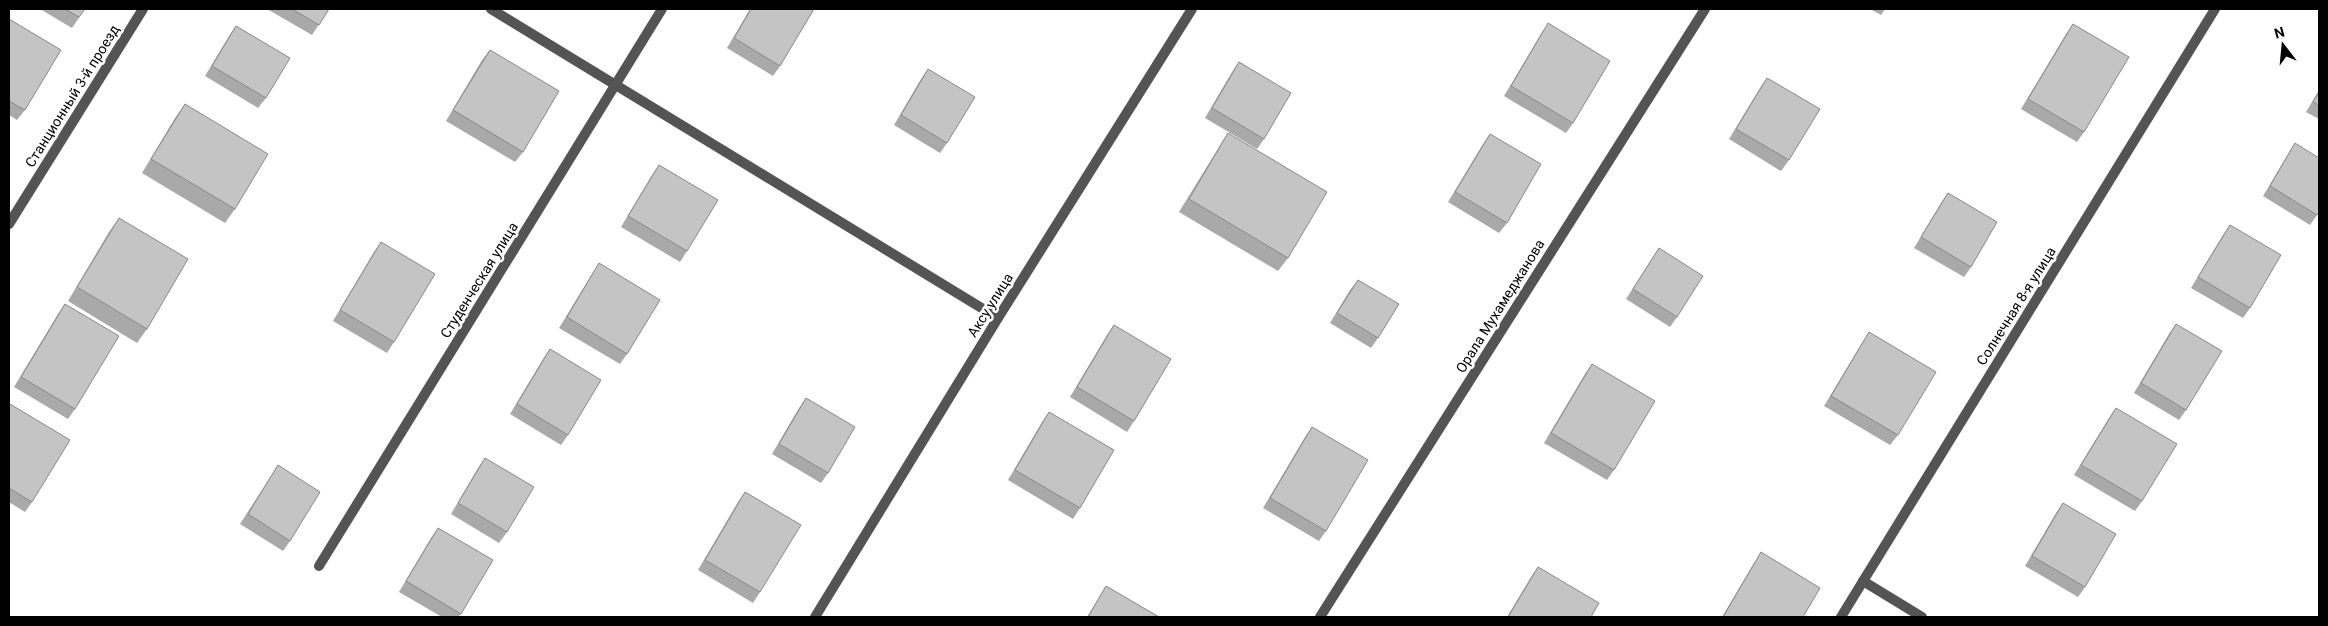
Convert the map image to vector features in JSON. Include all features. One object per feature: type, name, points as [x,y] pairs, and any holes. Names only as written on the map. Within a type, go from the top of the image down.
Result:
[{"type":"street","name":"Станционный 3-й проезд","points":[[9,224],[142,9]]},
{"type":"street","points":[[491,9],[614,86],[998,318]]},
{"type":"street","name":"Студенческая улица","points":[[319,566],[662,9]]},
{"type":"street","name":"Аксу улица","points":[[815,617],[998,318],[1192,9]]},
{"type":"street","name":"Орала Мухамеджанова","points":[[1320,617],[1704,9]]},
{"type":"street","name":"Солнечная 8-я улица","points":[[1841,617],[2214,9]]},
{"type":"street","points":[[1863,581],[1922,617]]},
{"type":"building","points":[[65,9],[85,9],[79,17]]},
{"type":"building","points":[[292,9],[329,9],[319,25]]},
{"type":"building","points":[[751,9],[814,9],[780,66],[734,38]]},
{"type":"building","points":[[9,19],[61,50],[25,110],[9,101]]},
{"type":"building","points":[[1548,23],[1610,61],[1573,123],[1511,86]]},
{"type":"building","points":[[2073,24],[2129,57],[2084,132],[2028,99]]},
{"type":"building","points":[[236,26],[290,58],[266,98],[212,66]]},
{"type":"building","points":[[490,50],[559,91],[523,152],[453,110]]},
{"type":"building","points":[[1239,62],[1291,93],[1264,139],[1212,108]]},
{"type":"building","points":[[928,69],[975,97],[947,143],[901,115]]},
{"type":"building","points":[[1767,78],[1820,109],[1789,160],[1736,129]]},
{"type":"building","points":[[2319,92],[2319,105],[2313,102]]},
{"type":"building","points":[[185,104],[268,154],[235,209],[151,159]]},
{"type":"building","points":[[1228,133],[1327,192],[1288,258],[1189,199]]},
{"type":"building","points":[[1490,134],[1541,164],[1507,223],[1455,192]]},
{"type":"building","points":[[2295,143],[2319,158],[2319,212],[2317,215],[2270,186]]},
{"type":"building","points":[[659,165],[718,200],[687,251],[628,216]]},
{"type":"building","points":[[1948,193],[1997,222],[1971,267],[1921,237]]},
{"type":"building","points":[[119,218],[188,259],[147,329],[77,287]]},
{"type":"building","points":[[2230,225],[2281,255],[2250,308],[2198,277]]},
{"type":"building","points":[[381,242],[435,274],[394,342],[340,310]]},
{"type":"building","points":[[1659,248],[1703,276],[1677,317],[1633,289]]},
{"type":"building","points":[[599,263],[660,300],[627,354],[567,317]]},
{"type":"building","points":[[1358,280],[1399,304],[1378,338],[1337,313]]},
{"type":"building","points":[[65,304],[119,336],[75,409],[21,377]]},
{"type":"building","points":[[2176,324],[2222,351],[2186,410],[2141,383]]},
{"type":"building","points":[[1114,325],[1171,359],[1134,421],[1077,387]]},
{"type":"building","points":[[1869,332],[1936,372],[1898,435],[1831,396]]},
{"type":"building","points":[[550,349],[601,380],[568,435],[517,404]]},
{"type":"building","points":[[1592,364],[1655,401],[1614,470],[1551,433]]},
{"type":"building","points":[[806,398],[855,427],[828,473],[779,444]]},
{"type":"building","points":[[10,404],[70,440],[32,502],[9,488]]},
{"type":"building","points":[[2116,408],[2177,444],[2142,501],[2081,465]]},
{"type":"building","points":[[1049,412],[1114,450],[1080,508],[1015,470]]},
{"type":"building","points":[[1312,427],[1368,460],[1326,531],[1270,498]]},
{"type":"building","points":[[485,458],[534,487],[507,532],[458,503]]},
{"type":"building","points":[[278,465],[320,492],[290,541],[248,514]]},
{"type":"building","points":[[745,492],[801,525],[760,592],[705,560]]},
{"type":"building","points":[[2063,503],[2116,534],[2085,587],[2032,556]]},
{"type":"building","points":[[438,528],[493,560],[461,614],[406,581]]},
{"type":"building","points":[[1761,552],[1820,588],[1803,617],[1723,617]]},
{"type":"building","points":[[1538,567],[1599,603],[1591,617],[1508,617]]},
{"type":"building","points":[[1106,586],[1159,617],[1088,617]]}]
